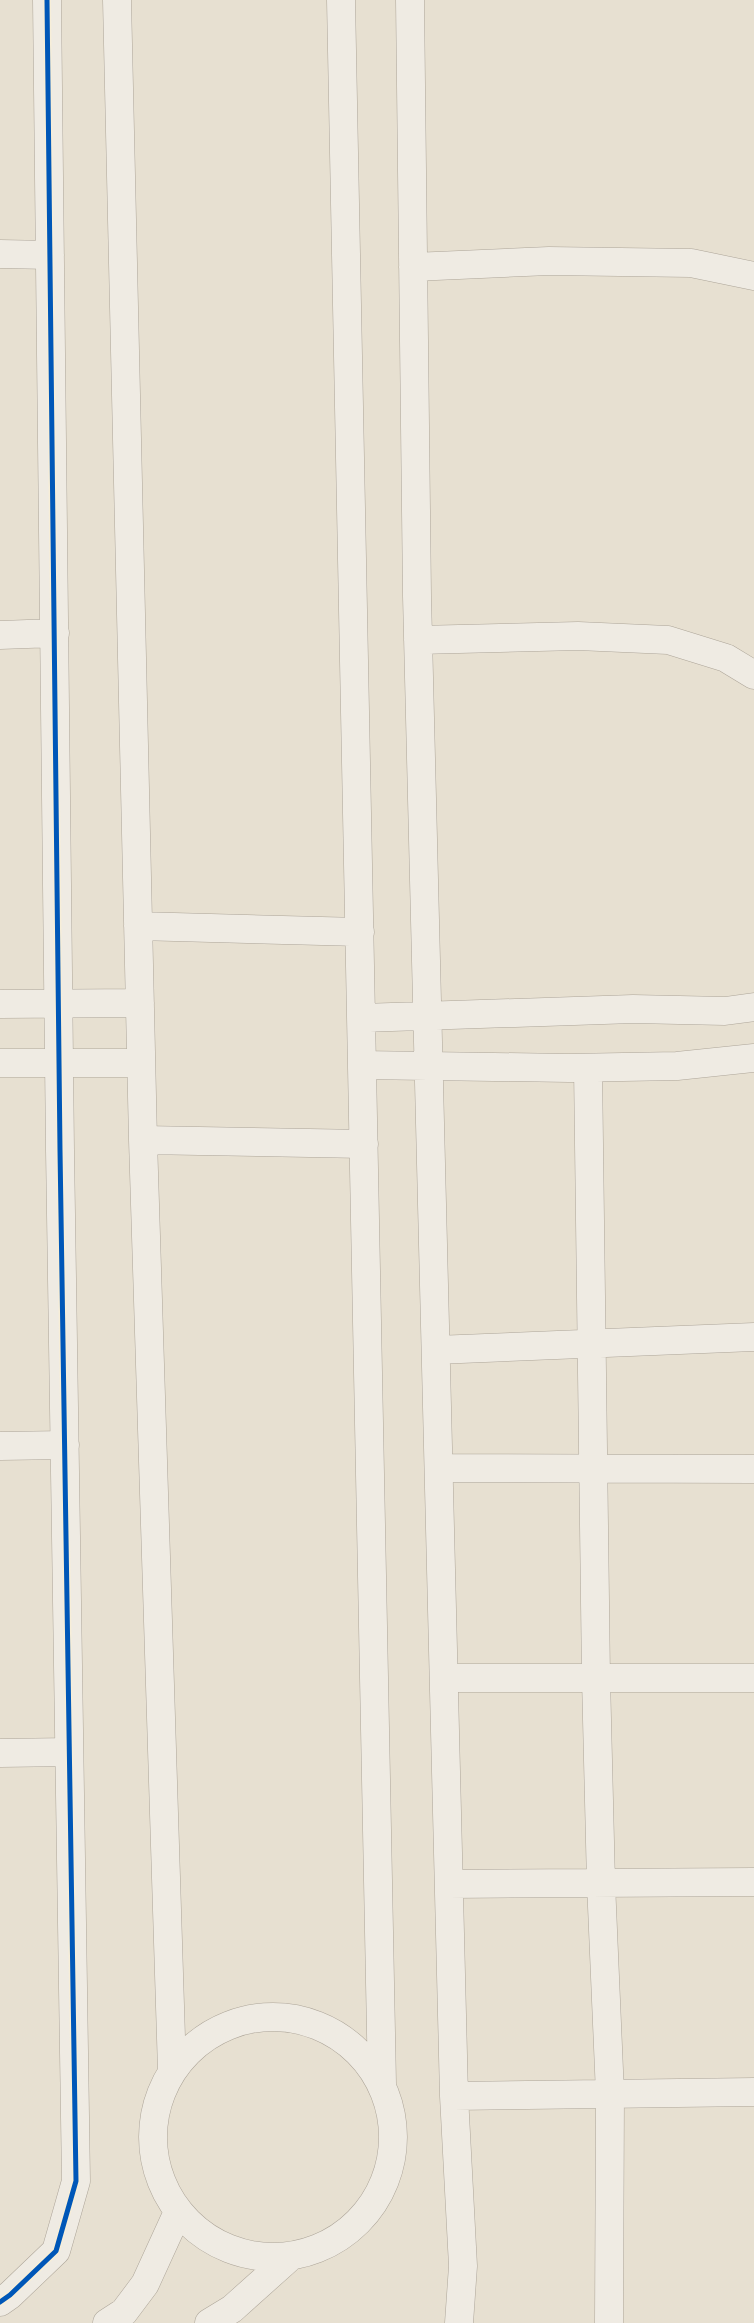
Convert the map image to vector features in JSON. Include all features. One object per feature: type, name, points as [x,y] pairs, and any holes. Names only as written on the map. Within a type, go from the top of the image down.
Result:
[{"type":"street","points":[[0,2302],[10,2295],[56,2251],[76,2181],[59,1065],[47,0]]},
{"type":"street","points":[[117,0],[143,1140],[172,2070]]},
{"type":"street","points":[[341,0],[382,2084],[393,2120],[393,2158],[380,2194],[358,2224],[326,2246],[290,2257],[242,2254],[199,2232],[177,2214],[163,2191],[154,2154],[155,2110],[172,2070],[200,2040],[238,2021],[280,2016],[322,2026],[357,2049],[382,2084]]},
{"type":"street","points":[[410,0],[418,640],[454,2096],[463,2266],[459,2323]]},
{"type":"street","points":[[0,254],[50,255]]},
{"type":"street","points":[[414,267],[549,262],[681,263],[754,276]]},
{"type":"street","points":[[0,635],[55,634]]},
{"type":"street","points":[[418,640],[578,636],[668,640],[726,658],[754,675]]},
{"type":"street","points":[[138,926],[360,932]]},
{"type":"street","points":[[0,1004],[140,1003]]},
{"type":"street","points":[[362,1018],[633,1009],[724,1011],[754,1008]]},
{"type":"street","points":[[362,1065],[588,1068],[677,1066],[754,1058]]},
{"type":"street","points":[[0,1063],[59,1065],[141,1063]]},
{"type":"street","points":[[588,1068],[595,1469],[596,1678],[601,1883],[610,2094],[609,2323]]},
{"type":"street","points":[[143,1140],[364,1144]]},
{"type":"street","points":[[436,1350],[754,1337]]},
{"type":"street","points":[[0,1446],[65,1444]]},
{"type":"street","points":[[439,1468],[754,1469]]},
{"type":"street","points":[[444,1678],[754,1678]]},
{"type":"street","points":[[0,1753],[69,1752]]},
{"type":"street","points":[[449,1884],[754,1882]]},
{"type":"street","points":[[454,2096],[754,2092]]},
{"type":"street","points":[[107,2323],[124,2312],[145,2284],[177,2214]]},
{"type":"street","points":[[209,2323],[232,2309],[290,2257]]},
{"type":"cycle path","points":[[0,2302],[10,2295],[56,2251],[76,2181],[60,1150],[47,0]]}]
